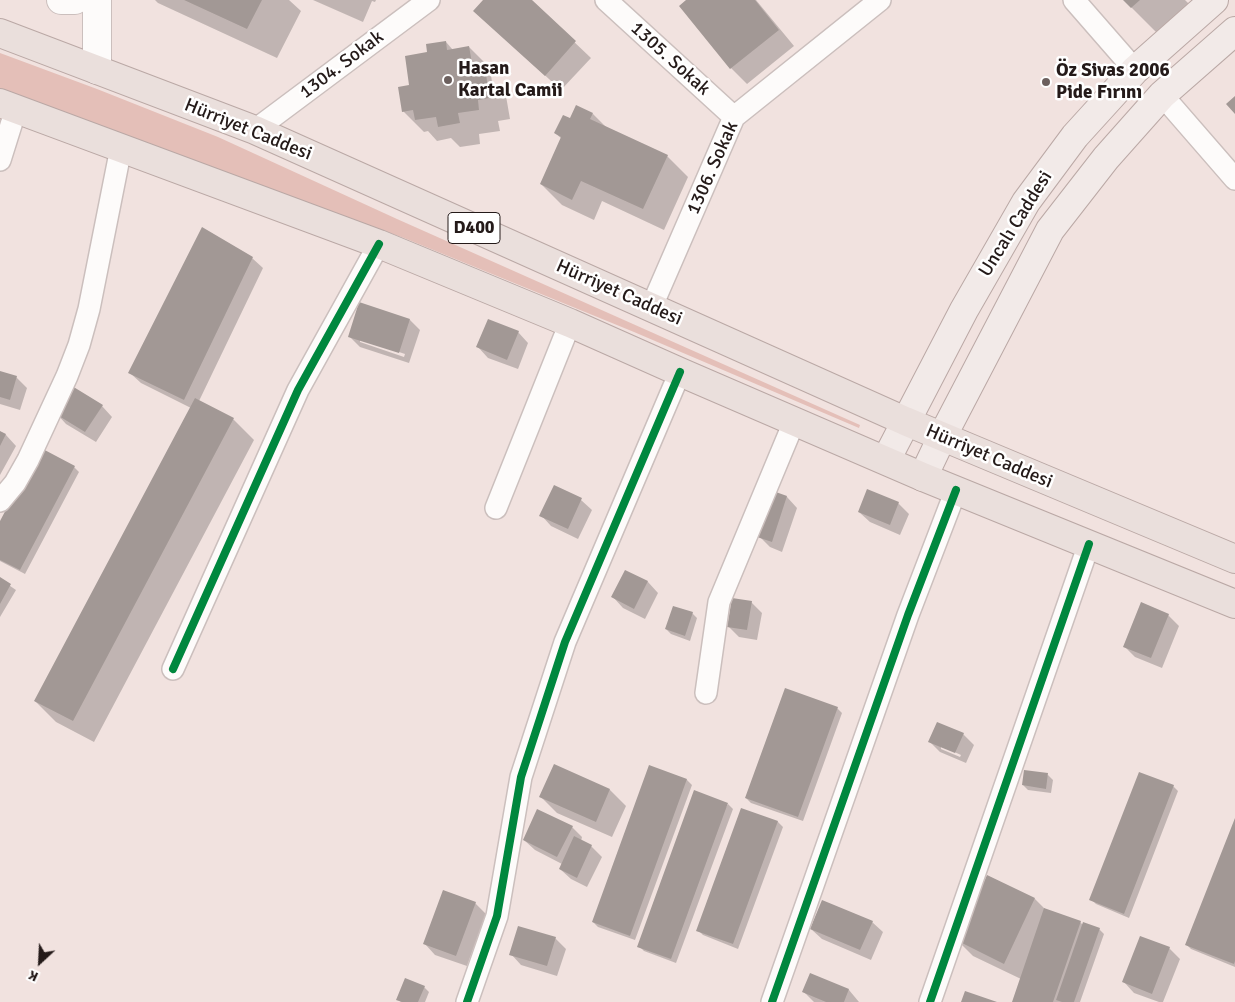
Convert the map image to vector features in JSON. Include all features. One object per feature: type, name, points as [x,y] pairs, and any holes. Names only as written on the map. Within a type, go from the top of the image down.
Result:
[{"type":"highway","name":"Hürriyet Caddesi","points":[[0,33],[254,130],[942,437],[1233,557]]},
{"type":"highway","points":[[8,106],[379,244],[570,323],[794,422],[1235,604]]},
{"type":"main road","points":[[61,0],[75,0]]},
{"type":"main road","points":[[96,70],[97,0]]},
{"type":"main road","name":"Uncalı Caddesi","points":[[886,460],[964,310],[1026,202],[1075,136],[1135,70],[1214,0]]},
{"type":"main road","name":"Uncalı Caddesi","points":[[923,476],[1050,230],[1106,158],[1162,95],[1235,30]]},
{"type":"street","name":"1304. Sokak","points":[[254,130],[429,0]]},
{"type":"street","name":"1305. Sokak","points":[[606,0],[734,117]]},
{"type":"street","name":"1306. Sokak","points":[[652,308],[734,117],[880,0]]},
{"type":"street","points":[[1074,0],[1135,70]]},
{"type":"street","points":[[1162,95],[1235,179]]},
{"type":"street","points":[[0,160],[8,106]]},
{"type":"street","points":[[0,501],[15,483],[28,460],[67,376],[78,345],[89,309],[121,148]]},
{"type":"street","points":[[173,669],[298,390],[379,244]]},
{"type":"street","points":[[496,508],[570,323]]},
{"type":"street","points":[[467,1002],[498,916],[520,777],[565,642],[680,372]]},
{"type":"street","points":[[706,693],[720,602],[794,422]]},
{"type":"street","points":[[772,1002],[908,615],[956,490]]},
{"type":"street","points":[[930,1002],[1089,544]]},
{"type":"shaded area","points":[[0,53],[218,137],[397,219],[860,425],[859,428],[634,332],[404,238],[0,90]]},
{"type":"building","points":[[184,0],[262,0],[247,29]]},
{"type":"building","points":[[483,0],[532,0],[576,41],[545,76],[473,11]]},
{"type":"building","points":[[686,0],[755,0],[779,30],[730,69],[679,6]]},
{"type":"building","points":[[1123,0],[1140,0],[1131,8]]},
{"type":"building","name":"Hasan Kartal Camii","points":[[446,41],[447,50],[469,46],[474,75],[486,73],[489,98],[478,100],[479,110],[458,113],[460,123],[438,127],[436,117],[415,120],[413,110],[402,112],[398,87],[409,85],[405,56],[427,52],[426,44]]},
{"type":"building","points":[[1235,96],[1235,114],[1226,104]]},
{"type":"building","points":[[576,105],[593,113],[590,119],[668,155],[643,209],[581,181],[572,200],[540,184],[561,137],[554,133],[563,115],[570,118]]},
{"type":"building","points":[[202,227],[253,257],[184,400],[128,373]]},
{"type":"building","points":[[359,302],[410,319],[399,353],[348,337]]},
{"type":"building","points":[[488,319],[519,331],[507,360],[476,347]]},
{"type":"building","points":[[0,371],[17,376],[10,400],[0,397]]},
{"type":"building","points":[[72,386],[103,405],[85,432],[54,413]]},
{"type":"building","points":[[195,398],[234,418],[73,721],[34,701]]},
{"type":"building","points":[[0,431],[6,434],[0,446]]},
{"type":"building","points":[[39,447],[75,466],[20,570],[0,560],[0,521]]},
{"type":"building","points":[[554,485],[582,498],[568,529],[539,516]]},
{"type":"building","points":[[867,489],[899,502],[890,525],[858,512]]},
{"type":"building","points":[[773,491],[787,496],[772,542],[757,537]]},
{"type":"building","points":[[625,570],[648,581],[634,609],[611,597]]},
{"type":"building","points":[[0,577],[11,584],[0,604]]},
{"type":"building","points":[[732,598],[752,601],[747,630],[727,627]]},
{"type":"building","points":[[1141,602],[1169,614],[1151,658],[1123,647]]},
{"type":"building","points":[[673,606],[693,612],[685,636],[665,629]]},
{"type":"building","points":[[785,688],[838,707],[798,817],[745,798]]},
{"type":"building","points":[[937,722],[964,733],[955,753],[928,742]]},
{"type":"building","points":[[554,764],[610,789],[596,822],[539,797]]},
{"type":"building","points":[[649,765],[687,779],[630,936],[592,922]]},
{"type":"building","points":[[1024,770],[1048,773],[1046,789],[1022,785]]},
{"type":"building","points":[[1139,772],[1174,785],[1124,914],[1089,900]]},
{"type":"building","points":[[694,790],[728,803],[671,959],[637,947]]},
{"type":"building","points":[[741,808],[778,821],[733,944],[696,931]]},
{"type":"building","points":[[537,809],[573,826],[557,857],[523,840]]},
{"type":"building","points":[[1235,818],[1235,961],[1234,964],[1185,945]]},
{"type":"building","points":[[574,836],[592,845],[577,878],[559,869]]},
{"type":"building","points":[[987,875],[1035,898],[1004,964],[956,940]]},
{"type":"building","points":[[443,890],[476,902],[456,956],[423,944]]},
{"type":"building","points":[[822,900],[873,921],[860,950],[810,929]]},
{"type":"building","points":[[1044,908],[1081,921],[1053,1002],[1012,1002]]},
{"type":"building","points":[[1083,922],[1100,928],[1074,1002],[1062,1002],[1056,1000]]},
{"type":"building","points":[[518,926],[556,937],[547,966],[509,955]]},
{"type":"building","points":[[1140,936],[1170,947],[1152,994],[1122,982]]},
{"type":"building","points":[[810,973],[849,989],[844,1002],[826,1002],[802,992]]},
{"type":"building","points":[[405,978],[425,986],[418,1002],[396,1000]]},
{"type":"building","points":[[965,991],[997,1002],[961,1002]]},
{"type":"cycle path","points":[[173,669],[298,390],[379,244]]},
{"type":"cycle path","points":[[467,1002],[497,916],[521,777],[565,642],[680,372]]},
{"type":"cycle path","points":[[772,1002],[908,615],[956,490]]},
{"type":"cycle path","points":[[930,1002],[1089,544]]},
{"type":"place","name":"Hasan Kartal Camii","points":[[448,80]]},
{"type":"place","name":"Öz Sivas 2006 Pide Fırını","points":[[1046,82]]}]
